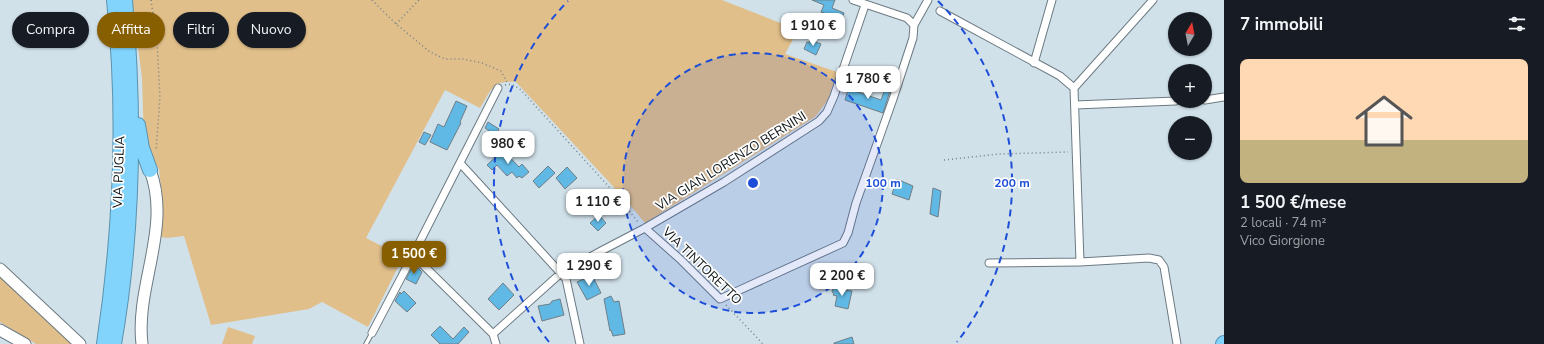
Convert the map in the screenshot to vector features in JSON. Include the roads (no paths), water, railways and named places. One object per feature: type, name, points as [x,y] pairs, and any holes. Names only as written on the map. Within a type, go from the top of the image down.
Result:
[{"type":"highway","name":"VIA PUGLIA","points":[[104,344],[114,272],[119,205],[121,104],[119,52],[114,0]]},
{"type":"highway","name":"VIA PUGLIA","points":[[114,344],[122,302],[130,206],[132,134],[129,52],[125,0]]},
{"type":"highway","points":[[129,52],[134,65],[139,134],[142,148],[150,170]]},
{"type":"highway","points":[[97,344],[108,278],[114,272]]},
{"type":"street","points":[[853,0],[907,18],[914,24],[928,0]]},
{"type":"street","points":[[1034,63],[1052,0]]},
{"type":"street","points":[[1080,262],[1074,88],[1153,0]]},
{"type":"street","name":"VIA GIAN LORENZO BERNINI","points":[[494,334],[561,274],[645,228],[724,182],[819,121],[827,112],[834,96],[866,5]]},
{"type":"street","points":[[940,11],[1060,76],[1074,88]]},
{"type":"street","name":"VIA TINTORETTO","points":[[645,228],[681,260],[720,299],[843,243],[848,233],[856,203],[913,38],[914,24]]},
{"type":"street","points":[[372,334],[498,88]]},
{"type":"street","points":[[1212,99],[1224,97]]},
{"type":"street","points":[[1075,105],[1168,101]]},
{"type":"street","points":[[460,163],[566,279],[580,344]]},
{"type":"street","points":[[142,344],[141,332],[143,308],[154,250],[157,220],[155,188],[150,170]]},
{"type":"street","points":[[413,255],[494,334],[496,344]]},
{"type":"street","points":[[989,263],[1080,262],[1149,258],[1159,260],[1164,267],[1177,344]]},
{"type":"street","points":[[0,269],[80,344]]},
{"type":"street","points":[[0,330],[25,344]]},
{"type":"lane","points":[[366,344],[372,334]]}]
